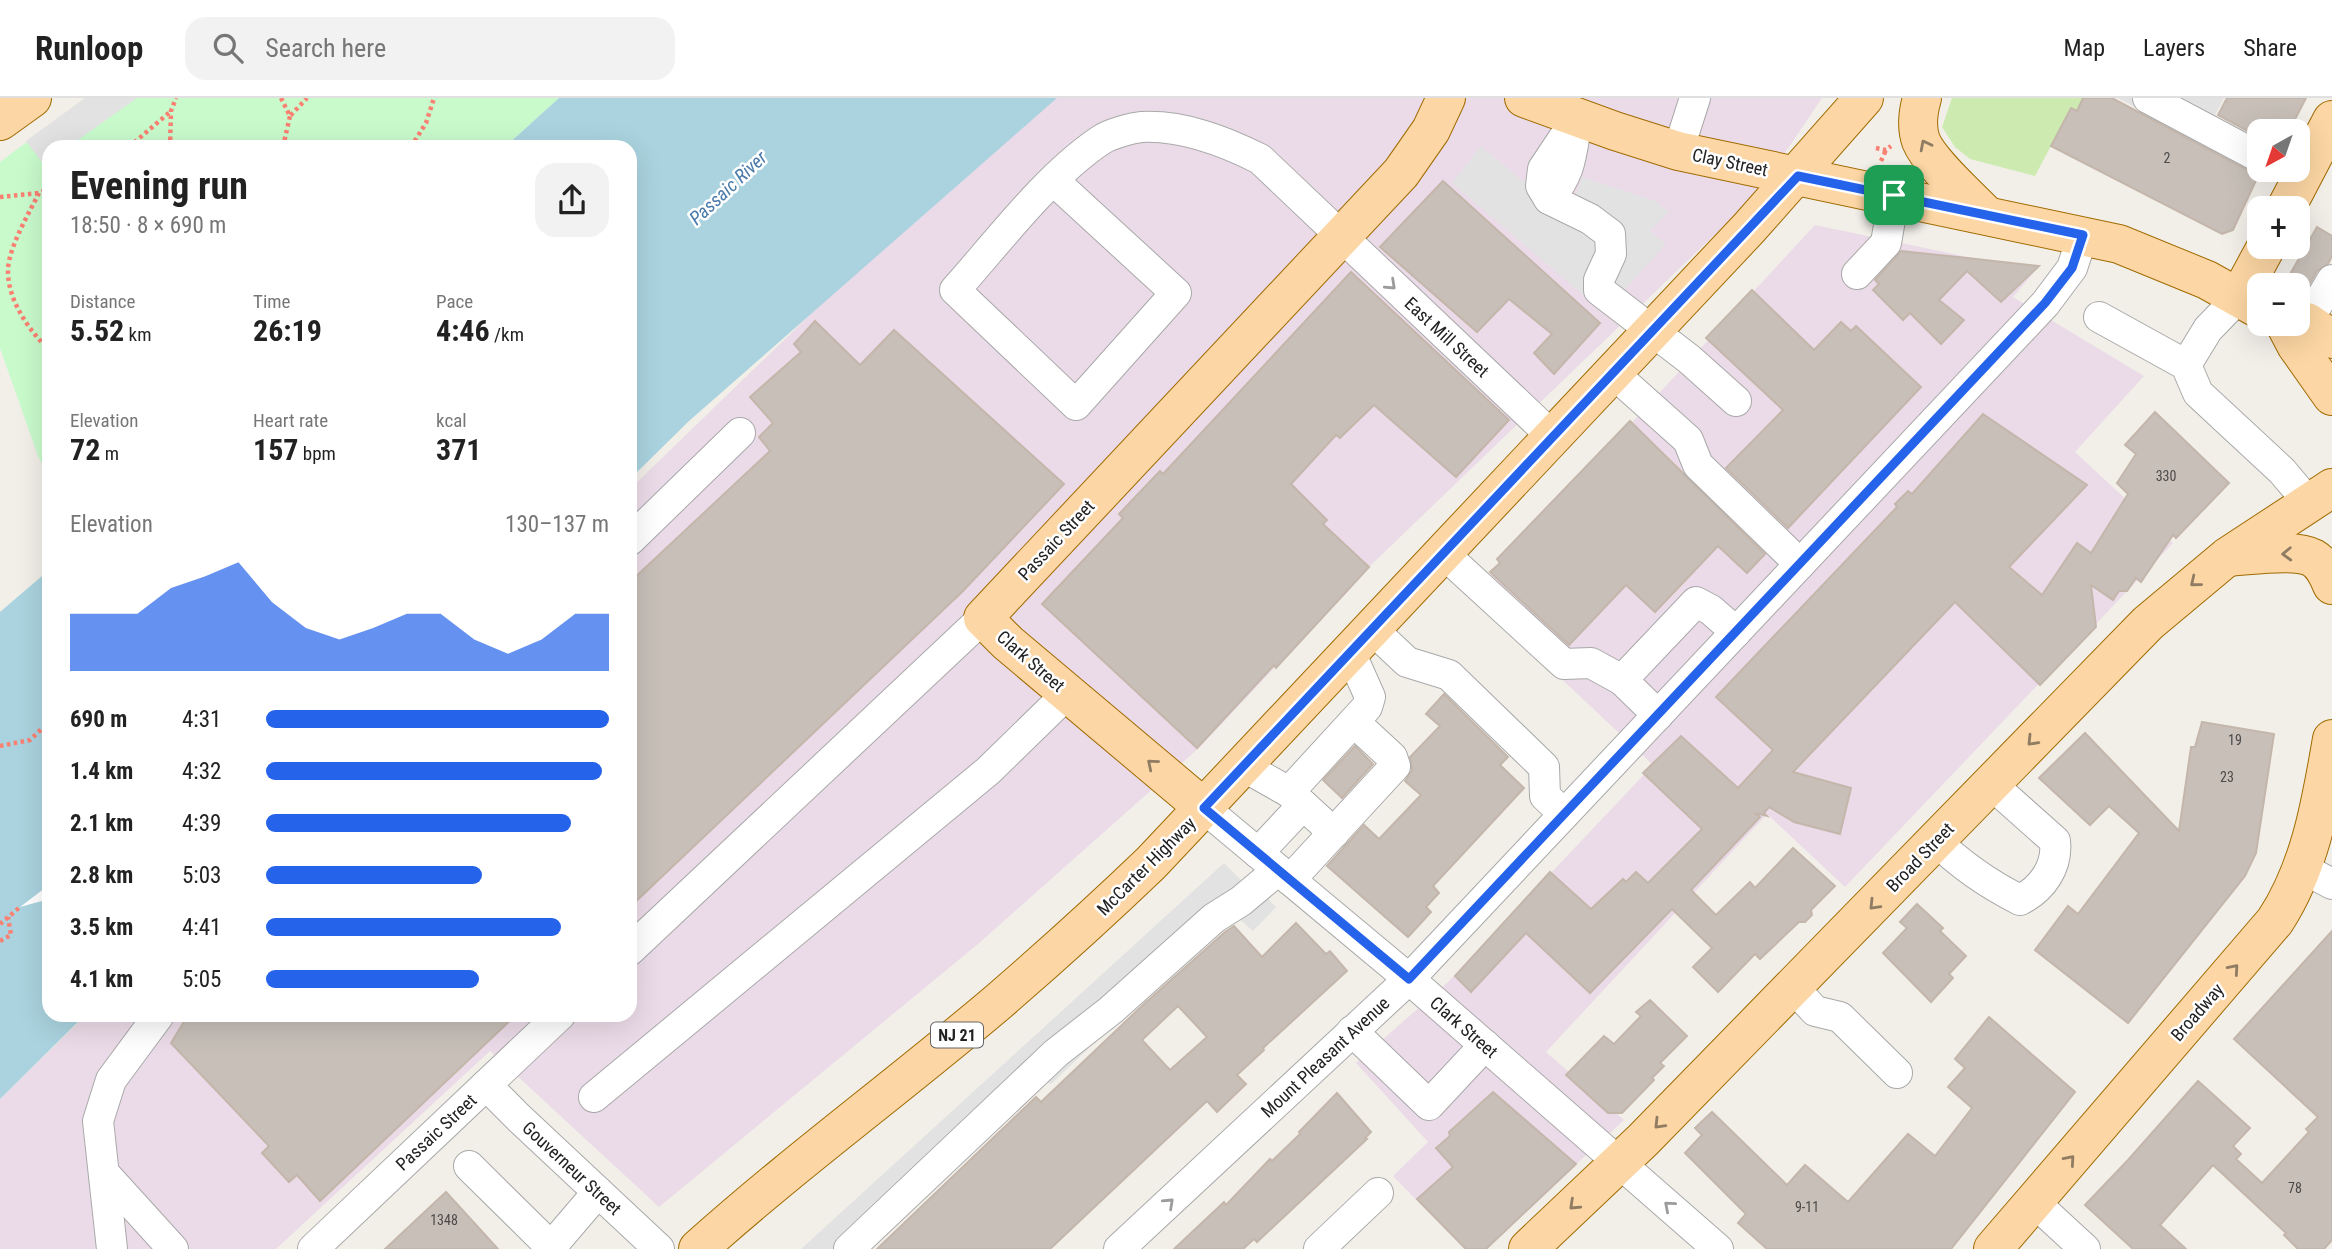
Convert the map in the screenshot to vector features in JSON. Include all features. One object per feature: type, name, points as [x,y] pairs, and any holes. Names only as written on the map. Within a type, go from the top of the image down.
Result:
[{"type":"main road","points":[[0,121],[32,98]]},
{"type":"main road","name":"Passaic Street","points":[[983,618],[1412,159],[1431,131],[1446,98]]},
{"type":"main road","name":"Clay Street","points":[[1524,98],[1678,151],[1798,176],[1887,178],[1986,215],[2119,244],[2207,280],[2247,302]]},
{"type":"main road","name":"McCarter Highway","points":[[698,1249],[798,1162],[998,1002],[1121,892],[1204,808],[1798,176],[1864,98]]},
{"type":"main road","points":[[1922,98],[1918,118],[1921,141],[1935,161],[1986,215]]},
{"type":"main road","points":[[2290,186],[2332,120]]},
{"type":"main road","points":[[2315,327],[2296,345],[2332,396]]},
{"type":"main road","name":"Broad Street","points":[[1528,1249],[1620,1162],[2148,623],[2227,557],[2321,496]]},
{"type":"main road","points":[[2227,557],[2301,554],[2323,566],[2332,585]]},
{"type":"main road","name":"Clark Street","points":[[983,618],[1204,808]]},
{"type":"main road","name":"Broadway","points":[[1993,1249],[2270,928],[2288,900],[2317,876],[2315,825],[2332,739]]},
{"type":"street","points":[[1678,151],[1695,98]]},
{"type":"street","points":[[2148,98],[2192,108],[2247,148]]},
{"type":"street","points":[[1577,118],[1570,165],[1562,184],[1549,199],[1590,219],[1610,234],[1611,254],[1598,280],[1599,290],[1689,359],[1736,401]]},
{"type":"street","name":"East Mill Street","points":[[1054,180],[1176,293],[1076,405],[955,290],[1054,180],[1103,139],[1140,127],[1182,130],[1230,144],[1260,159],[1553,437]]},
{"type":"street","points":[[1857,274],[1886,243],[1887,178]]},
{"type":"street","name":"Mount Pleasant Avenue","points":[[1119,1249],[1409,979],[2056,290],[2072,268],[2083,235]]},
{"type":"street","points":[[2315,327],[2332,280]]},
{"type":"street","points":[[2186,365],[2208,329],[2247,304]]},
{"type":"street","points":[[2099,317],[2186,365],[2198,393],[2281,471],[2321,496]]},
{"type":"street","points":[[1613,373],[1688,440],[1698,465],[1800,564]]},
{"type":"street","points":[[637,533],[740,433]]},
{"type":"street","points":[[1443,553],[1564,664],[1591,663],[1622,680],[1658,715]]},
{"type":"street","points":[[1622,680],[1696,602],[1711,610],[1735,632]]},
{"type":"street","name":"Passaic Street","points":[[637,943],[983,618]]},
{"type":"street","points":[[1275,867],[1296,798],[1367,707],[1370,697],[1361,641]]},
{"type":"street","points":[[1361,641],[1407,662],[1448,676],[1544,766],[1545,796],[1564,814]]},
{"type":"street","points":[[594,1097],[988,771],[1068,693]]},
{"type":"street","points":[[849,1249],[1056,1054],[1111,1010],[1214,918],[1241,901],[1275,867],[1334,833],[1395,766],[1392,757],[1354,722]]},
{"type":"street","points":[[1243,766],[1296,798],[1334,833]]},
{"type":"street","points":[[1936,841],[1958,862],[1992,887],[2020,900],[2032,894],[2048,875],[2057,856],[2055,841],[1991,783]]},
{"type":"street","name":"Clark Street","points":[[1204,808],[1409,979],[1718,1249]]},
{"type":"street","points":[[1793,987],[1815,1011],[1840,1017],[1897,1073]]},
{"type":"street","points":[[111,1249],[98,1121],[111,1080],[154,1022]]},
{"type":"street","name":"Passaic Street","points":[[313,1249],[553,1022]]},
{"type":"street","points":[[1352,1031],[1429,1105],[1485,1045]]},
{"type":"street","name":"Gouverneur Street","points":[[486,1085],[659,1249]]},
{"type":"street","points":[[469,1166],[551,1248],[598,1192]]},
{"type":"street","points":[[104,1173],[173,1249]]},
{"type":"street","points":[[1319,1249],[1378,1193]]},
{"type":"street","points":[[2034,1202],[2085,1249]]},
{"type":"path","points":[[170,140],[171,111],[176,98]]},
{"type":"path","points":[[281,98],[290,116]]},
{"type":"path","points":[[285,140],[290,116],[307,98]]},
{"type":"path","points":[[415,140],[426,123],[434,98]]},
{"type":"path","points":[[140,140],[171,111]]},
{"type":"path","points":[[1887,178],[1886,150],[1897,139]]},
{"type":"path","points":[[1876,148],[1886,150]]},
{"type":"path","points":[[0,197],[42,192]]},
{"type":"path","points":[[39,193],[20,229],[8,269],[13,294],[28,328],[42,343]]},
{"type":"path","points":[[0,746],[30,740],[42,729]]},
{"type":"path","points":[[0,924],[20,907]]},
{"type":"path","points":[[0,942],[11,935],[8,917]]},
{"type":"shaded area","points":[[85,98],[137,98],[78,140],[42,140],[42,162],[26,141]]},
{"type":"shaded area","points":[[1054,98],[1822,98],[1758,193],[1369,567],[1200,747],[978,944],[659,1207],[490,1051],[276,1249],[0,1249],[0,1099],[79,1022],[637,1022],[637,482],[851,275]]},
{"type":"shaded area","points":[[2118,98],[2224,98],[2201,142]]},
{"type":"shaded area","points":[[1481,146],[1520,179],[1575,197],[1582,177],[1655,201],[1669,212],[1650,231],[1666,244],[1604,313],[1452,183]]},
{"type":"shaded area","points":[[1815,225],[2035,271],[2013,297],[2144,376],[2075,452],[2173,543],[1845,887],[1767,814],[1546,1052],[1624,1120],[1485,1249],[1464,1249],[1393,1176],[1428,1142],[1356,1063],[1448,982],[1653,765],[1472,595]]},
{"type":"shaded area","points":[[1224,863],[1244,883],[1249,879],[1276,907],[1253,931],[1238,918],[1225,919],[1051,1084],[1046,1081],[868,1249],[801,1249]]},
{"type":"green space","points":[[86,98],[559,98],[513,140],[42,140],[42,464],[0,348],[0,162]]},
{"type":"green space","points":[[1952,98],[2083,98],[2077,111],[2071,108],[2035,176],[1970,159],[1955,147],[1942,127]]},
{"type":"water","name":"Passaic River","points":[[559,98],[1057,98],[689,421],[637,472],[637,140],[513,140]]},
{"type":"water","points":[[42,576],[42,1022],[78,1022],[0,1099],[0,612]]},
{"type":"pier","points":[[42,890],[42,901],[20,907]]},
{"type":"building","points":[[2083,98],[2112,98],[2247,170],[2247,182],[2255,182],[2233,230],[2222,234],[2051,146],[2071,108],[2077,111]]},
{"type":"building","points":[[2227,98],[2306,98],[2295,119],[2247,119],[2247,131],[2218,115]]},
{"type":"building","points":[[1443,181],[1600,323],[1554,374],[1534,353],[1552,334],[1509,299],[1477,332],[1380,247]]},
{"type":"building","points":[[2317,227],[2332,236],[2332,256],[2328,264],[2317,271],[2310,283],[2310,273],[2291,273],[2299,259],[2310,259],[2310,239]]},
{"type":"building","points":[[1901,251],[2039,266],[2001,302],[1967,271],[1939,300],[1964,320],[1941,344],[1910,313],[1903,320],[1873,290],[1879,284],[1875,280]]},
{"type":"building","points":[[1351,272],[1509,420],[1456,477],[1374,405],[1340,438],[1336,435],[1291,484],[1327,520],[1323,524],[1369,567],[1276,668],[1274,665],[1197,748],[1042,604],[1123,518],[1119,514],[1160,471],[1163,474]]},
{"type":"building","points":[[1752,290],[1814,350],[1841,322],[1851,331],[1856,326],[1921,387],[1788,528],[1726,468],[1783,410],[1706,338]]},
{"type":"building","points":[[815,321],[860,365],[894,330],[1064,484],[963,591],[637,900],[637,575],[770,451],[759,437],[773,423],[750,397],[801,352],[794,344]]},
{"type":"building","points":[[2155,412],[2229,483],[2176,538],[2173,535],[2141,582],[2136,578],[2127,591],[2119,591],[2113,600],[2091,585],[2096,627],[2040,685],[1955,602],[1793,772],[1851,788],[1840,834],[1794,822],[1769,807],[1764,813],[1767,816],[1755,813],[1760,817],[1691,890],[1716,915],[1750,882],[1755,888],[1793,848],[1835,886],[1811,910],[1812,915],[1805,922],[1799,922],[1760,959],[1755,954],[1718,992],[1693,967],[1712,948],[1672,909],[1590,993],[1526,933],[1471,992],[1455,976],[1550,872],[1591,909],[1623,879],[1626,882],[1636,872],[1648,883],[1702,829],[1643,773],[1681,736],[1738,788],[1773,750],[1716,697],[1897,507],[1895,504],[1908,491],[1912,494],[1983,414],[2087,485],[2009,567],[2042,595],[2077,543],[2091,553],[2128,494],[2117,483],[2136,454],[2125,445]]},
{"type":"building","points":[[1630,421],[1765,554],[1747,573],[1718,546],[1655,612],[1626,585],[1569,645],[1490,572],[1500,563],[1497,559]]},
{"type":"building","points":[[1444,694],[1508,757],[1500,765],[1524,788],[1433,886],[1439,893],[1426,907],[1431,912],[1408,937],[1327,866],[1364,825],[1379,839],[1421,795],[1405,781],[1412,770],[1410,757],[1440,726],[1426,714]]},
{"type":"building","points":[[2202,722],[2274,734],[2256,853],[2245,876],[2128,1023],[2035,950],[2068,906],[2078,914],[2139,833],[2109,806],[2090,825],[2039,778],[2085,733],[2179,831],[2191,747],[2195,747]]},
{"type":"building","points":[[1355,746],[1373,764],[1342,798],[1323,780]]},
{"type":"building","points":[[1917,904],[1943,928],[1940,931],[1966,956],[1949,974],[1953,978],[1931,1002],[1883,953],[1907,928],[1900,922]]},
{"type":"building","points":[[1296,923],[1326,954],[1330,951],[1347,971],[1237,1075],[1246,1084],[1217,1112],[1207,1101],[1050,1249],[877,1249],[1036,1097],[1041,1102],[1225,932],[1234,926],[1262,957]],"holes":[[[1178,1006],[1207,1037],[1170,1070],[1142,1040]]]},
{"type":"building","points":[[2332,931],[2332,1240],[2324,1249],[2298,1249],[2284,1235],[2286,1233],[2213,1165],[2160,1225],[2186,1249],[2133,1249],[2085,1205],[2198,1081],[2250,1128],[2233,1146],[2241,1154],[2236,1159],[2262,1183],[2309,1132],[2306,1129],[2318,1117],[2234,1039]]},
{"type":"building","points":[[1650,1000],[1687,1036],[1660,1063],[1664,1066],[1652,1078],[1654,1080],[1622,1113],[1608,1113],[1566,1075],[1604,1036],[1614,1044],[1641,1016],[1636,1012]]},
{"type":"building","points":[[1989,1017],[2075,1092],[1951,1249],[1767,1249],[1738,1223],[1746,1214],[1685,1153],[1702,1135],[1695,1128],[1712,1112],[1787,1185],[1805,1165],[1848,1202],[1908,1134],[1935,1156],[1972,1108],[1948,1087],[1965,1068],[1955,1059]]},
{"type":"building","points":[[184,1022],[509,1022],[320,1201],[297,1175],[289,1182],[262,1153],[269,1146],[171,1043]]},
{"type":"building","points":[[1493,1092],[1576,1164],[1486,1249],[1466,1249],[1417,1199],[1453,1167],[1436,1148],[1450,1136],[1449,1132]]},
{"type":"building","points":[[1337,1093],[1371,1132],[1365,1138],[1367,1139],[1257,1242],[1254,1239],[1243,1249],[1174,1249],[1224,1202],[1226,1205],[1270,1159],[1272,1161]]},
{"type":"building","points":[[446,1192],[498,1249],[385,1249]]},
{"type":"route","points":[[1798,176],[1894,195],[2083,235],[2078,255],[2072,268],[2045,303],[1409,979],[1204,808],[1798,176]]}]
